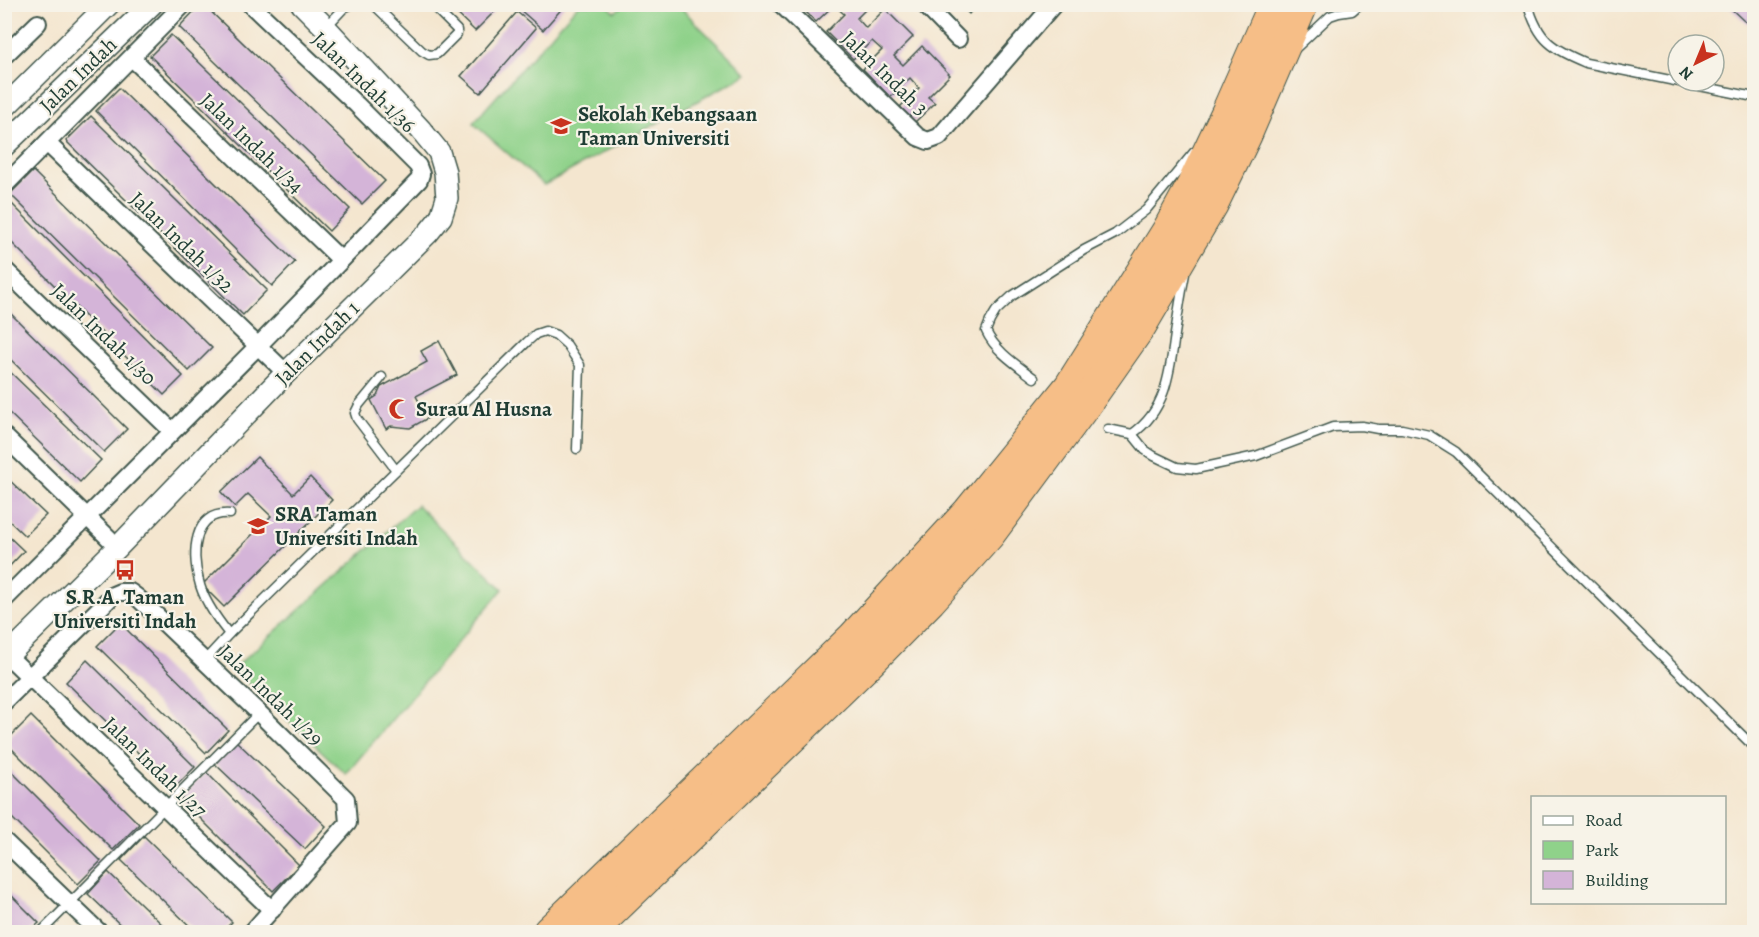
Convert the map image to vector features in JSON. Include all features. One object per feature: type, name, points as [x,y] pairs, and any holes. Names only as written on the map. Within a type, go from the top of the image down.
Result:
[{"type":"highway","points":[[549,933],[853,638],[969,512],[1070,387],[1168,231],[1192,187],[1275,4]]},
{"type":"highway","points":[[590,933],[869,662],[930,600],[989,534],[1140,326],[1212,204],[1246,134],[1302,4]]},
{"type":"street","name":"Jalan Indah","points":[[4,146],[152,4]]},
{"type":"street","points":[[4,186],[184,4]]},
{"type":"street","name":"Jalan Indah 1/36","points":[[5,600],[258,346],[419,180],[421,174],[418,166],[357,105],[249,4]]},
{"type":"street","name":"Jalan Indah 1","points":[[6,657],[118,547],[286,373],[428,233],[441,217],[447,198],[445,172],[439,152],[302,4]]},
{"type":"street","name":"Jalan Indah 3","points":[[781,4],[918,137],[928,141],[939,137],[1054,4]]},
{"type":"street","points":[[924,4],[958,39]]},
{"type":"street","name":"Jalan Indah","points":[[4,108],[102,7]]},
{"type":"street","points":[[102,7],[127,29]]},
{"type":"street","points":[[4,56],[38,23]]},
{"type":"street","name":"Jalan Indah 1/34","points":[[132,58],[341,260]]},
{"type":"street","name":"Jalan Indah 1/32","points":[[47,143],[286,373]]},
{"type":"street","name":"Jalan Indah 1/30","points":[[4,269],[172,431]]},
{"type":"street","points":[[4,436],[118,547]]},
{"type":"street","name":"Jalan Indah 1/29","points":[[4,702],[113,596],[120,592],[130,592],[138,598],[346,799],[348,823],[272,910]]},
{"type":"street","name":"Jalan Indah 1/27","points":[[6,657],[29,676],[272,910]]},
{"type":"street","points":[[4,841],[99,933]]},
{"type":"street","points":[[252,933],[272,910]]},
{"type":"lane","points":[[326,28],[344,8],[352,4]]},
{"type":"lane","points":[[373,4],[415,45],[429,55],[436,54],[457,34],[457,30],[431,4]]},
{"type":"lane","points":[[1276,65],[1330,16],[1352,11],[1360,4]]},
{"type":"lane","points":[[1528,4],[1539,34],[1560,52],[1586,63],[1755,97]]},
{"type":"lane","points":[[1206,138],[1228,111]]},
{"type":"lane","points":[[1034,378],[990,340],[986,331],[996,310],[1012,296],[1084,250],[1115,234],[1146,210],[1198,147]]},
{"type":"lane","points":[[1193,254],[1212,204]]},
{"type":"lane","points":[[1132,434],[1151,416],[1164,392],[1170,369],[1185,274],[1189,264]]},
{"type":"lane","points":[[204,662],[229,634],[527,342],[536,334],[545,331],[556,335],[567,345],[580,365],[577,450]]},
{"type":"lane","points":[[382,377],[359,405],[356,413],[357,419],[396,470]]},
{"type":"lane","points":[[1108,429],[1132,434],[1145,450],[1177,467],[1196,469],[1256,456],[1333,427],[1362,426],[1402,429],[1430,435],[1456,452],[1755,747]]},
{"type":"lane","points":[[229,634],[219,622],[203,593],[199,581],[196,539],[203,524],[211,516],[222,513],[230,514]]},
{"type":"lane","points":[[41,933],[259,713]]},
{"type":"green space","points":[[578,5],[607,5],[615,12],[624,5],[678,5],[747,74],[544,185],[473,123]]},
{"type":"green space","points":[[417,505],[503,589],[346,774],[233,669]]},
{"type":"building","points":[[201,4],[385,181],[362,204],[179,27]]},
{"type":"building","points":[[447,4],[488,4],[495,11],[475,31]]},
{"type":"building","points":[[521,4],[566,4],[543,30],[518,8]]},
{"type":"building","points":[[798,4],[871,4],[857,18],[866,28],[885,9],[913,37],[894,56],[903,65],[922,46],[950,75],[928,97],[935,103],[915,122],[900,107],[919,88],[910,78],[890,97],[863,69],[882,50],[872,41],[853,59],[826,32],[844,14],[834,5],[816,22]]},
{"type":"building","points":[[959,4],[977,4],[969,14]]},
{"type":"building","points":[[1726,4],[1754,4],[1754,26],[1744,21]]},
{"type":"building","points":[[517,12],[536,28],[480,93],[461,76]]},
{"type":"building","points":[[171,35],[350,209],[329,231],[150,56]]},
{"type":"building","points":[[119,88],[295,262],[272,286],[96,111]]},
{"type":"building","points":[[91,116],[267,290],[243,315],[66,141]]},
{"type":"building","points":[[33,171],[212,348],[189,371],[10,194]]},
{"type":"building","points":[[9,201],[183,376],[164,395],[4,235],[4,206]]},
{"type":"building","points":[[4,307],[127,429],[104,452],[4,353]]},
{"type":"building","points":[[439,341],[457,375],[416,396],[428,418],[410,428],[391,426],[386,429],[371,400],[377,396],[381,387],[427,362],[421,351]]},
{"type":"building","points":[[4,366],[101,460],[80,482],[4,408]]},
{"type":"building","points":[[257,457],[293,494],[310,477],[332,500],[224,607],[202,585],[271,516],[248,494],[235,507],[221,492]]},
{"type":"building","points":[[4,475],[46,515],[25,536],[4,516]]},
{"type":"building","points":[[4,532],[24,551],[4,572]]},
{"type":"building","points":[[120,623],[228,730],[206,753],[97,646]]},
{"type":"building","points":[[87,660],[195,767],[174,788],[66,682]]},
{"type":"building","points":[[31,716],[139,824],[113,850],[5,742]]},
{"type":"building","points":[[236,741],[326,826],[305,849],[215,764]]},
{"type":"building","points":[[4,764],[101,861],[78,884],[4,810]]},
{"type":"building","points":[[206,772],[299,865],[273,891],[180,798]]},
{"type":"building","points":[[144,836],[232,922],[222,932],[196,932],[121,860]]},
{"type":"building","points":[[108,872],[170,932],[128,932],[88,894]]},
{"type":"building","points":[[5,889],[39,923],[29,932],[5,932]]},
{"type":"place","name":"Sekolah Kebangsaan Taman Universiti","points":[[561,126]]},
{"type":"place","name":"Surau Al Husna","points":[[399,409]]},
{"type":"place","name":"SRA Taman Universiti Indah","points":[[258,526]]},
{"type":"place","name":"S.R.A. Taman Universiti Indah","points":[[125,570]]}]
